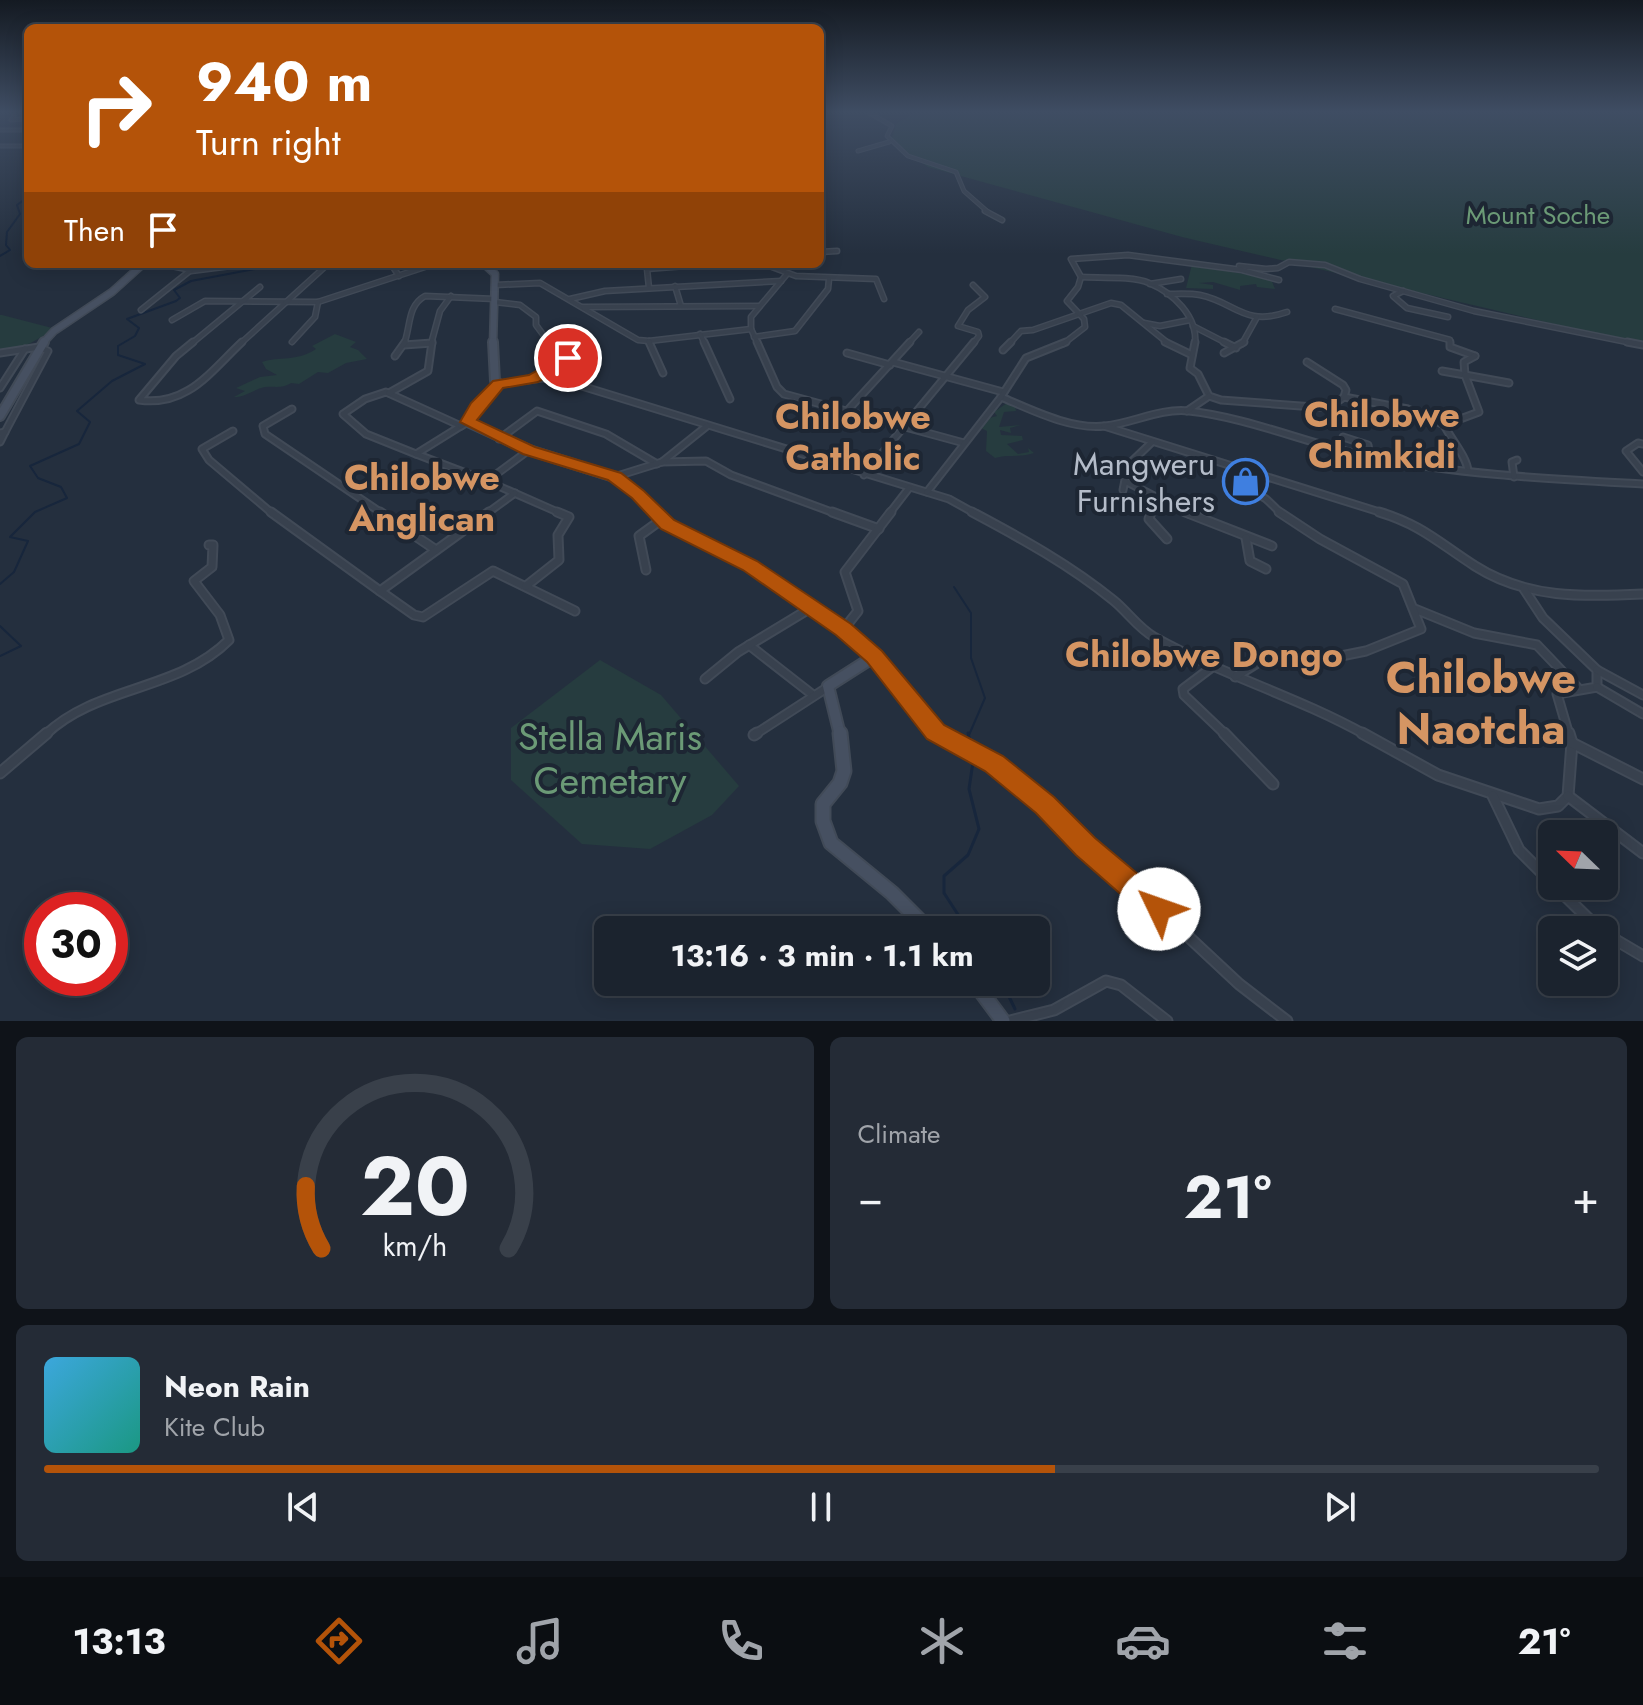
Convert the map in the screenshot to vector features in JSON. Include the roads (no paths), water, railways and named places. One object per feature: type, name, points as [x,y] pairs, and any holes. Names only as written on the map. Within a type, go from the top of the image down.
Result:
[{"type":"street","points":[[918,159],[956,172],[964,191],[983,210],[1002,220]]},
{"type":"street","points":[[824,252],[837,251]]},
{"type":"street","points":[[1181,279],[1150,284],[1081,277],[1069,261],[1073,258],[1128,255],[1220,267],[1279,280]]},
{"type":"street","points":[[1220,267],[1274,269],[1289,262],[1323,265],[1360,279],[1479,312],[1643,345]]},
{"type":"street","points":[[1,412],[39,347],[58,328],[112,292],[138,268]]},
{"type":"street","points":[[182,268],[191,271],[215,268]]},
{"type":"street","points":[[260,287],[176,356],[139,400],[161,403],[186,393],[323,268]]},
{"type":"street","points":[[394,268],[399,276]]},
{"type":"street","points":[[172,320],[202,301],[318,302],[422,268]]},
{"type":"street","points":[[490,268],[494,271],[496,285],[492,364],[495,381],[499,384]]},
{"type":"street","points":[[649,288],[647,269],[660,268]]},
{"type":"street","points":[[773,268],[787,274],[829,279],[876,279],[884,299]]},
{"type":"street","points":[[141,310],[191,271]]},
{"type":"street","points":[[787,274],[751,317],[754,337],[777,387],[784,394],[964,443]]},
{"type":"street","points":[[927,492],[1027,357],[1059,347],[1082,331],[1086,323],[1067,301],[1078,287],[1081,277]]},
{"type":"street","points":[[754,337],[795,331],[828,289],[829,279]]},
{"type":"street","points":[[570,300],[605,291],[781,281]]},
{"type":"street","points":[[496,285],[535,282],[638,340],[751,329]]},
{"type":"street","points":[[1150,284],[1179,303],[1191,323],[1196,339],[1190,368],[1198,374],[1209,396]]},
{"type":"street","points":[[864,475],[980,334],[958,326],[968,310],[985,297],[973,285]]},
{"type":"street","points":[[675,286],[681,306]]},
{"type":"street","points":[[1403,291],[1393,296],[1402,306],[1448,317]]},
{"type":"street","points":[[395,356],[404,345],[415,301],[430,294],[495,300],[524,307],[536,317],[536,325],[550,341],[550,348],[568,358],[533,379]]},
{"type":"street","points":[[1167,294],[1201,295],[1236,312],[1257,317],[1273,317],[1287,312]]},
{"type":"street","points":[[389,393],[425,375],[442,303],[451,296]]},
{"type":"street","points":[[292,342],[315,317],[318,302]]},
{"type":"street","points":[[1003,350],[1021,331],[1033,330],[1114,303],[1125,308],[1170,345],[1192,355]]},
{"type":"street","points":[[583,307],[605,304],[641,308],[709,304],[758,306]]},
{"type":"street","points":[[1335,309],[1450,340],[1450,347],[1475,356],[1464,362],[1465,375],[1479,412],[1444,425]]},
{"type":"street","points":[[1224,353],[1244,343],[1257,317]]},
{"type":"street","points":[[1141,323],[1160,326],[1191,323],[1236,348]]},
{"type":"street","points":[[847,411],[919,332]]},
{"type":"street","points":[[700,334],[730,399]]},
{"type":"street","points":[[649,341],[663,373]]},
{"type":"street","points":[[404,345],[432,343]]},
{"type":"street","points":[[0,353],[39,347],[48,351],[24,399],[2,433],[0,442]]},
{"type":"street","points":[[0,388],[25,349]]},
{"type":"street","points":[[847,353],[947,376],[1072,421],[1104,426],[1236,465],[1412,522],[1478,568],[1524,589],[1573,597],[1643,594]]},
{"type":"street","points":[[1187,411],[1209,396],[1308,409],[1328,408],[1344,397],[1346,390],[1340,382],[1307,362]]},
{"type":"street","points":[[1442,371],[1509,383]]},
{"type":"street","points":[[416,454],[464,424],[499,384],[533,379],[562,380],[927,492],[949,499],[1026,539],[1113,600],[1146,633],[1212,667],[1332,716],[1431,772],[1493,796],[1547,810],[1558,806],[1568,796],[1572,743],[1556,698],[1561,692],[1597,687],[1643,714]]},
{"type":"street","points":[[526,586],[559,560],[558,535],[569,517],[379,439],[343,416],[345,411],[379,393],[389,393],[499,439],[614,477],[638,494],[661,520],[750,565],[875,656],[933,729],[994,763],[1045,805],[1085,846],[1133,885],[1239,984],[1287,1021]]},
{"type":"street","points":[[1344,397],[1408,409],[1444,425],[1454,446],[1467,461],[1468,471]]},
{"type":"street","points":[[8,401],[24,399]]},
{"type":"street","points":[[292,409],[263,426],[265,434],[436,550]]},
{"type":"street","points":[[499,439],[537,411],[606,434],[660,463]]},
{"type":"street","points":[[1104,426],[1155,412],[1187,411],[1370,456],[1514,477],[1573,477],[1643,484]]},
{"type":"street","points":[[660,463],[707,426]]},
{"type":"street","points":[[233,431],[202,449],[209,460],[274,515],[414,615],[430,615],[488,572],[496,571],[575,611]]},
{"type":"street","points":[[1343,437],[1368,445],[1370,456]]},
{"type":"street","points":[[1123,490],[1128,465],[1152,442]]},
{"type":"street","points":[[1643,444],[1638,443],[1626,451],[1643,472]]},
{"type":"street","points":[[487,481],[529,450]]},
{"type":"street","points":[[614,477],[660,463],[695,458],[718,464],[731,475],[879,529]]},
{"type":"street","points":[[1514,477],[1512,462],[1517,460]]},
{"type":"street","points":[[1632,462],[1643,464]]},
{"type":"street","points":[[1235,677],[1263,661],[1336,657],[1366,651],[1420,631],[1415,609],[1403,584],[1320,539],[1279,512],[1267,500],[1242,485],[1237,478],[1236,465]]},
{"type":"street","points":[[1127,482],[1205,522],[1272,546]]},
{"type":"street","points":[[843,630],[858,611],[845,572],[909,488]]},
{"type":"street","points":[[380,591],[515,493]]},
{"type":"street","points":[[1155,498],[1149,519],[1167,539]]},
{"type":"street","points":[[646,570],[639,536],[661,520]]},
{"type":"street","points":[[1246,538],[1250,561],[1266,569]]},
{"type":"street","points":[[0,773],[80,709],[175,675],[223,647],[229,640],[225,621],[216,604],[194,581],[212,567],[213,545],[209,545]]},
{"type":"street","points":[[1524,589],[1543,618],[1597,670],[1643,695]]},
{"type":"street","points":[[705,679],[749,645],[809,609]]},
{"type":"street","points":[[1415,609],[1474,633],[1537,645],[1578,688]]},
{"type":"street","points":[[749,645],[813,695]]},
{"type":"street","points":[[754,735],[875,656]]},
{"type":"street","points":[[1212,667],[1183,689],[1184,695],[1260,767],[1273,784]]},
{"type":"street","points":[[1597,670],[1597,687]]},
{"type":"street","points":[[828,686],[844,754],[845,773],[823,804],[827,836],[836,849],[892,893],[915,916]]},
{"type":"street","points":[[1572,743],[1643,779]]},
{"type":"street","points":[[1493,796],[1519,850],[1538,869]]},
{"type":"street","points":[[1568,796],[1595,812],[1611,829],[1643,853]]},
{"type":"street","points":[[1570,900],[1586,916]]},
{"type":"street","points":[[1618,941],[1643,956]]},
{"type":"street","points":[[1010,1021],[1054,1010],[1106,981],[1121,985],[1167,1021]]},
{"type":"street","points":[[984,996],[1003,1021]]},
{"type":"waterway","points":[[0,256],[10,250],[6,245],[7,232],[20,214],[17,205],[24,200]]},
{"type":"waterway","points":[[0,584],[14,572],[28,541],[10,537],[35,512],[67,498],[61,487],[38,478],[30,466],[79,444],[90,422],[77,411],[112,381],[145,364],[118,355],[118,346],[135,336],[139,328],[127,319],[176,301],[180,298],[174,290],[191,281],[261,268]]},
{"type":"waterway","points":[[954,587],[971,613],[971,658],[985,698],[969,735]]},
{"type":"waterway","points":[[0,626],[21,646],[0,656]]},
{"type":"waterway","points":[[968,733],[971,745]]},
{"type":"waterway","points":[[959,916],[944,893],[944,876],[968,855],[979,829],[969,789],[974,755]]},
{"type":"waterway","points":[[1009,996],[1015,1009]]},
{"type":"place","name":"Mangweru Furnishers","points":[[1246,482]]},
{"type":"district","name":"Chilobwe Chimkidi","points":[[1382,434]]},
{"type":"district","name":"Chilobwe Catholic","points":[[853,436]]},
{"type":"district","name":"Chilobwe Anglican","points":[[422,498]]},
{"type":"district","name":"Chilobwe Dongo","points":[[1204,654]]},
{"type":"district","name":"Chilobwe Naotcha","points":[[1481,704]]},
{"type":"park label","name":"Mount Soche","points":[[1538,215]]},
{"type":"park label","name":"Stella Maris Cemetary","points":[[610,759]]}]
